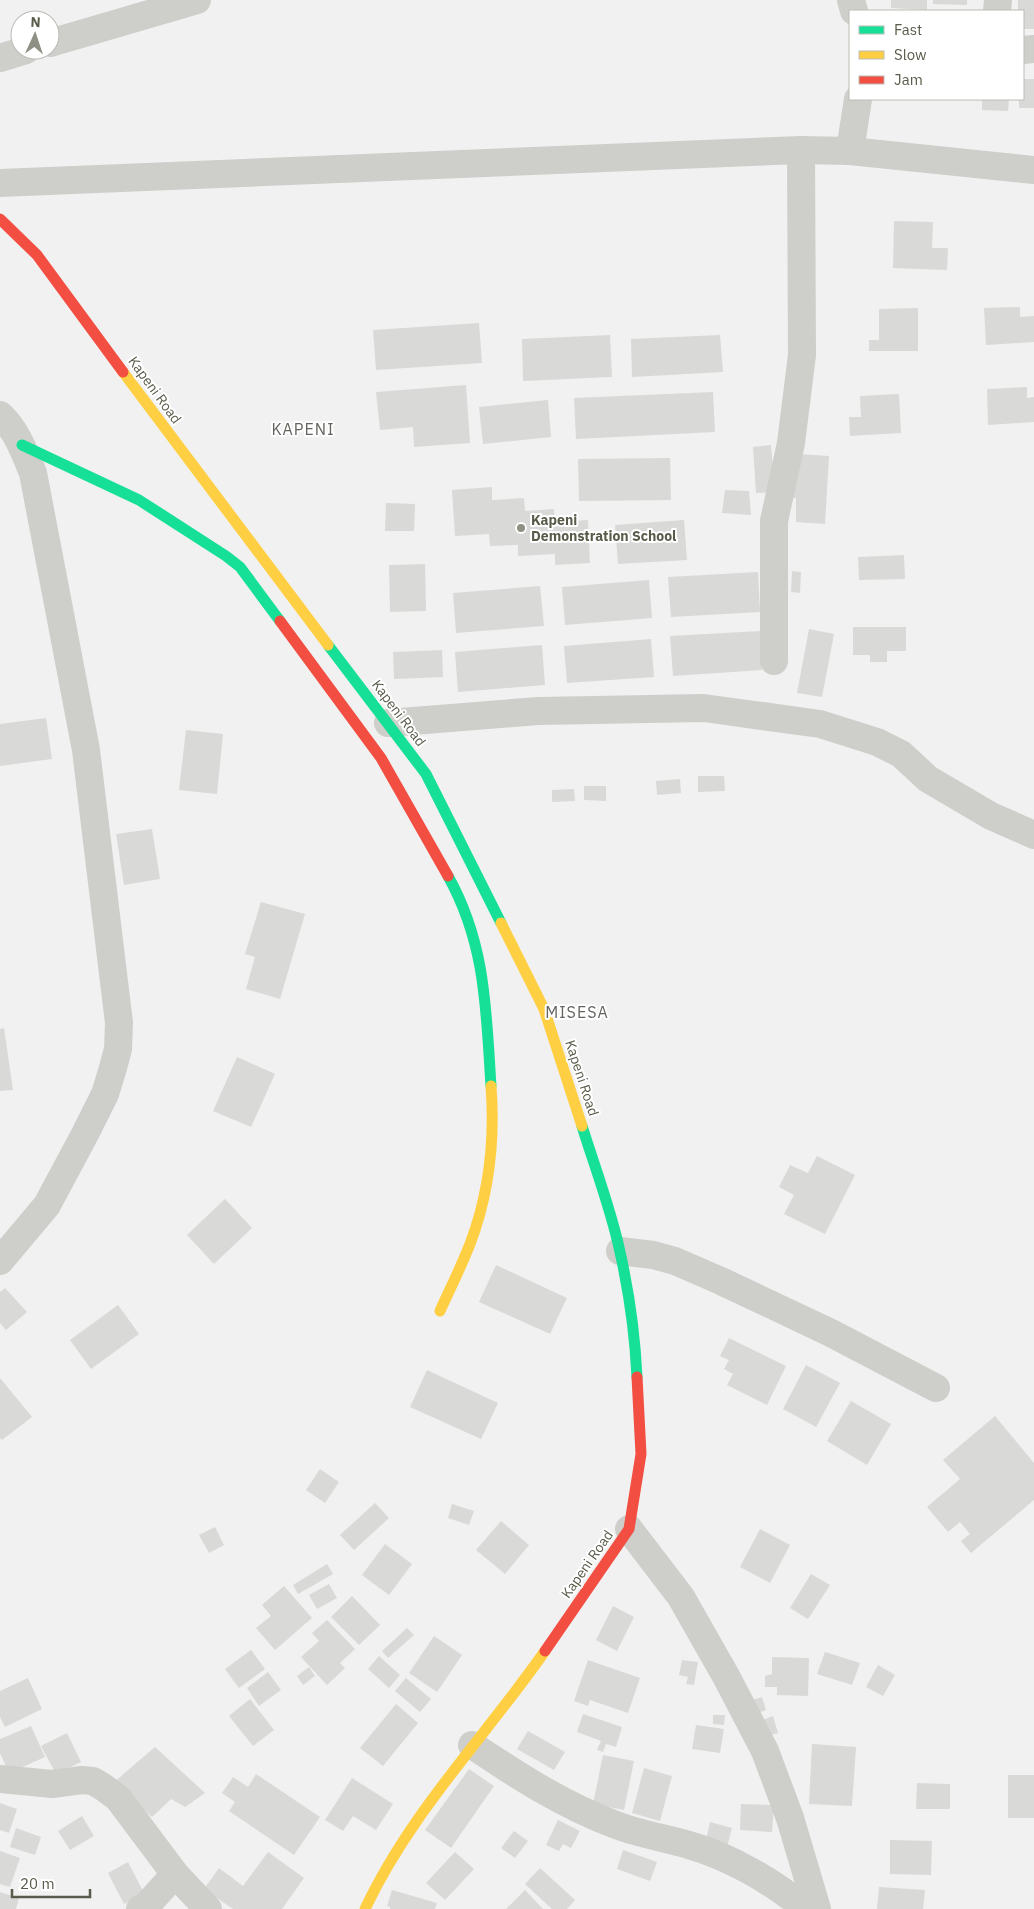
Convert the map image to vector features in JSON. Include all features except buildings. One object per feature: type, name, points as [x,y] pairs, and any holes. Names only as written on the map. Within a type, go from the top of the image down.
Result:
[{"type":"main road","name":"Kapeni Road","points":[[0,219],[37,255],[194,470],[426,774],[544,1010],[609,1210],[620,1251],[636,1350],[640,1412],[641,1454],[629,1529],[542,1655],[424,1809],[373,1892],[365,1909]]},
{"type":"main road","points":[[22,444],[139,500],[240,567],[381,758],[458,894],[469,920],[480,960],[485,988],[493,1130],[482,1204],[470,1244],[440,1311]]},
{"type":"street","points":[[60,40],[197,0]]},
{"type":"street","points":[[850,151],[858,100]]},
{"type":"street","points":[[774,661],[774,521],[791,443],[802,355],[801,150]]},
{"type":"street","points":[[0,183],[801,150],[850,151],[1034,170]]},
{"type":"street","points":[[0,415],[10,425],[22,444],[33,473],[86,750],[119,1023],[118,1048],[104,1094],[47,1205],[0,1261]]},
{"type":"street","points":[[388,723],[538,711],[704,708],[820,724],[877,742],[900,754],[928,779],[990,816],[1034,835]]},
{"type":"street","points":[[620,1251],[675,1260],[831,1334],[936,1388]]},
{"type":"street","points":[[629,1529],[681,1598],[727,1678],[765,1751],[790,1818],[818,1909]]},
{"type":"street","points":[[472,1745],[519,1777],[566,1804],[617,1826],[692,1846],[741,1866],[781,1889],[806,1909]]},
{"type":"street","points":[[0,1779],[52,1784],[82,1780],[93,1781],[118,1798],[175,1874],[208,1909]]},
{"type":"street","points":[[140,1909],[148,1904],[175,1874]]},
{"type":"traffic: fast","points":[[22,445],[139,500],[226,556],[240,567],[280,621]]},
{"type":"traffic: fast","points":[[328,645],[426,774],[501,923]]},
{"type":"traffic: fast","points":[[448,876],[461,901],[477,952],[488,1031],[491,1086]]},
{"type":"traffic: fast","points":[[582,1126],[620,1252],[631,1314],[637,1377]]},
{"type":"traffic: slow","points":[[123,372],[328,645]]},
{"type":"traffic: slow","points":[[501,923],[544,1009],[582,1126]]},
{"type":"traffic: slow","points":[[440,1311],[470,1244],[482,1206],[491,1146],[491,1086]]},
{"type":"traffic: slow","points":[[365,1909],[383,1874],[426,1808],[545,1651]]},
{"type":"traffic: jam","points":[[0,219],[37,255],[123,372]]},
{"type":"traffic: jam","points":[[280,621],[381,758],[448,876]]},
{"type":"traffic: jam","points":[[545,1651],[629,1529],[641,1454],[637,1377]]},
{"type":"place","name":"Kapeni Demonstration School","points":[[521,528]]},
{"type":"district","name":"KAPENI","points":[[303,429]]},
{"type":"district","name":"MISESA","points":[[577,1012]]}]
